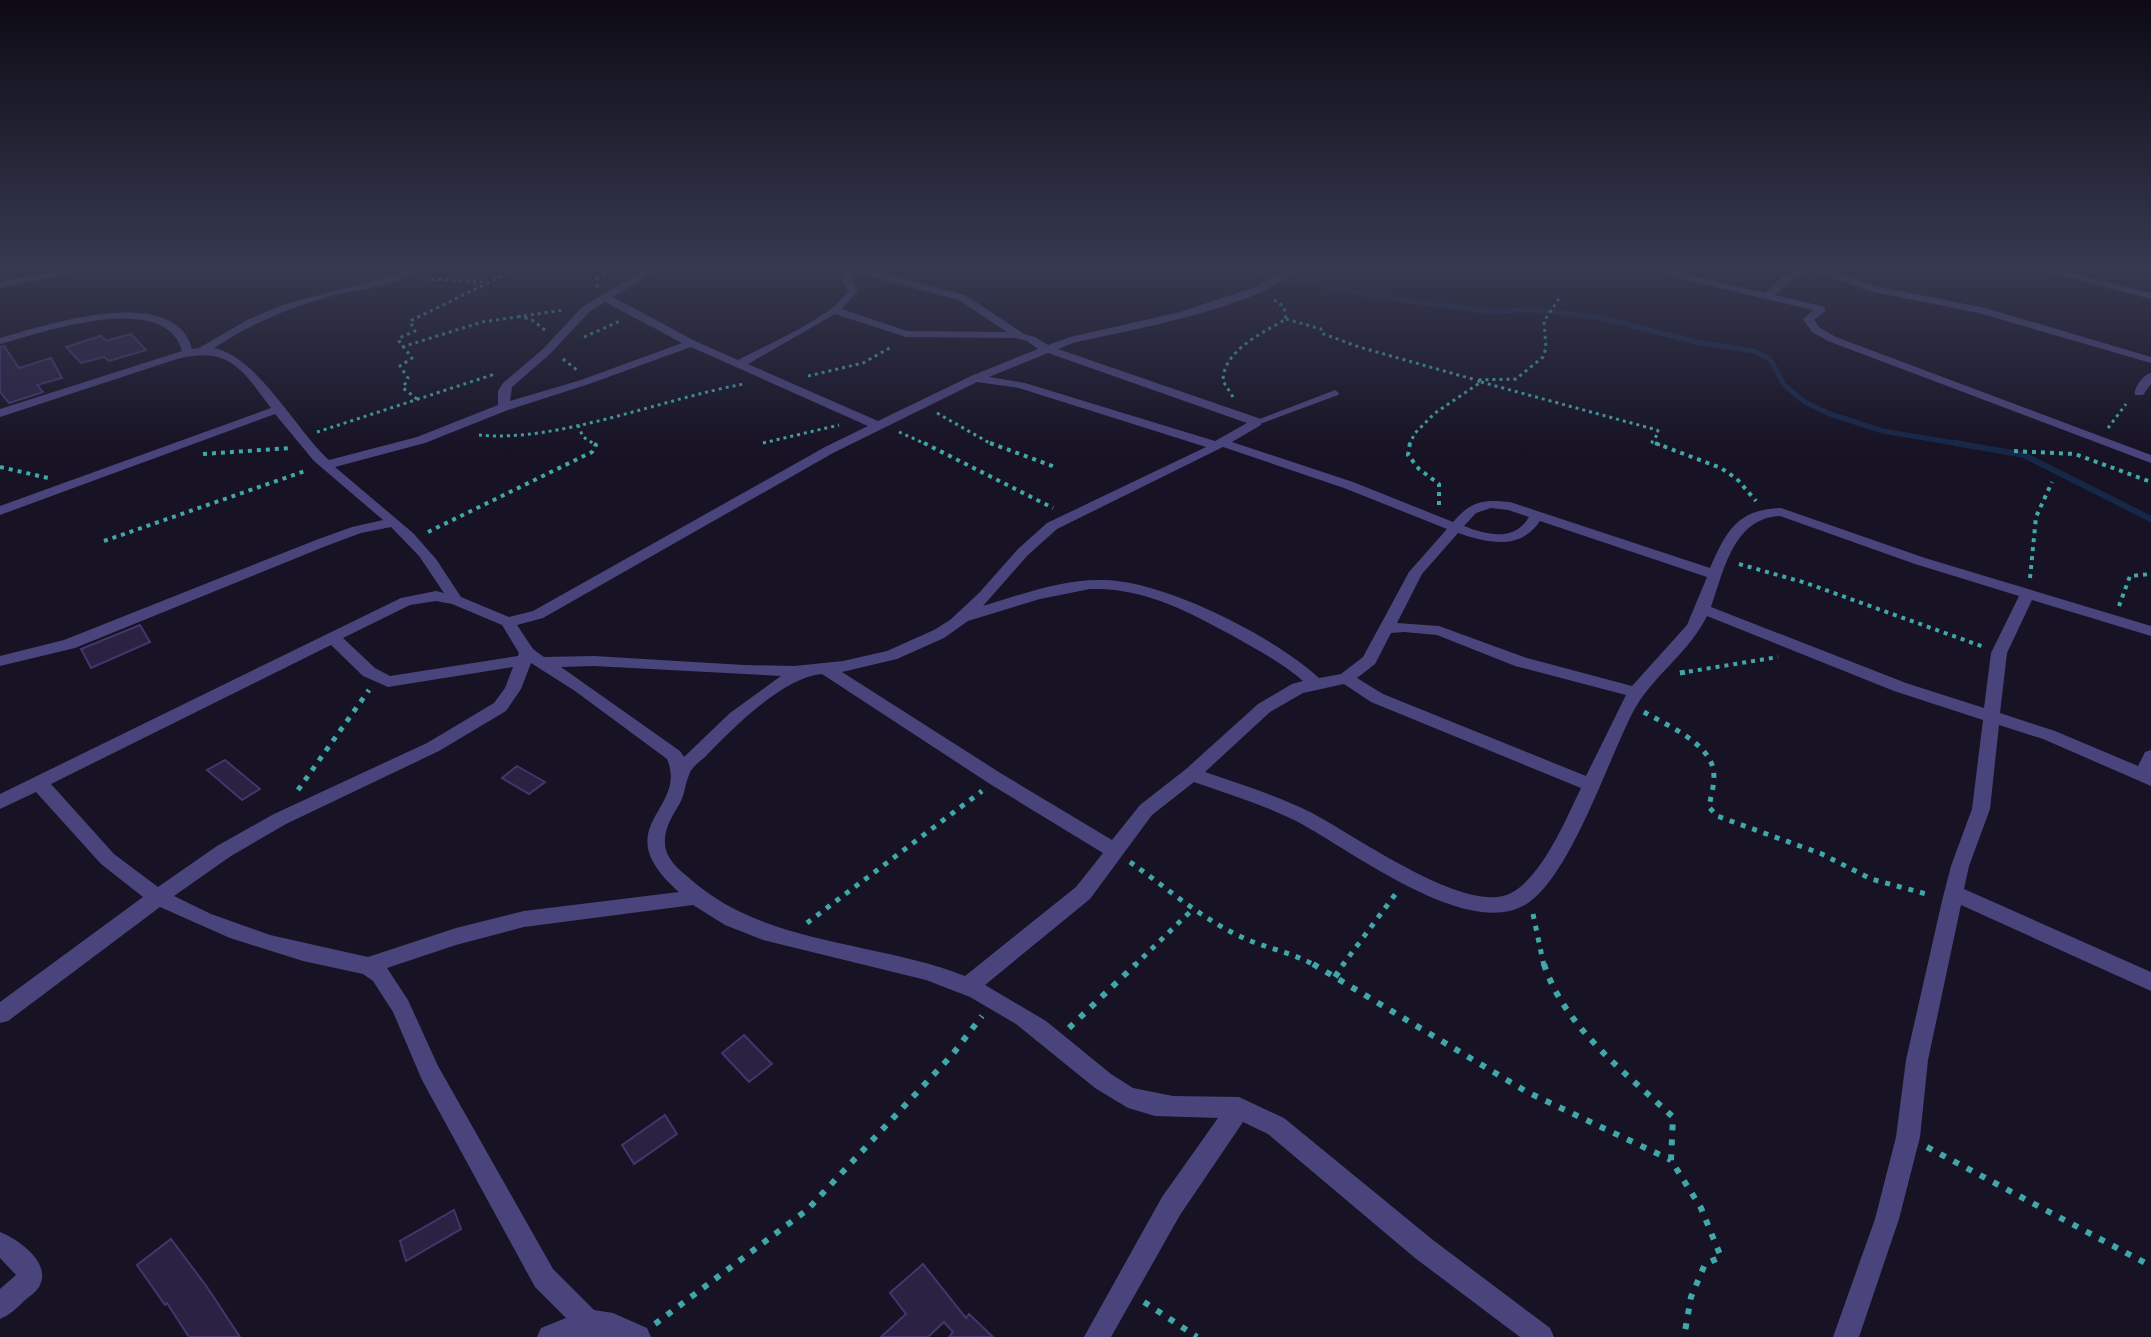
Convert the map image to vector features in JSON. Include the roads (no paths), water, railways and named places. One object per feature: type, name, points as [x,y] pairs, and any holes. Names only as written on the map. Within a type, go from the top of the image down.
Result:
[{"type":"street","points":[[0,341],[55,327]]},
{"type":"street","points":[[170,327],[182,335],[195,352]]},
{"type":"street","points":[[0,413],[195,352],[241,327]]},
{"type":"street","points":[[504,407],[507,385],[550,350],[570,327]]},
{"type":"street","points":[[663,327],[691,343],[878,426]]},
{"type":"street","points":[[739,364],[803,327]]},
{"type":"street","points":[[884,327],[916,335],[1020,336]]},
{"type":"street","points":[[1007,327],[1045,348],[1257,422]]},
{"type":"street","points":[[0,802],[406,601],[436,596],[456,600],[508,622],[538,615],[829,450],[920,404],[1045,348],[1131,327]]},
{"type":"street","points":[[1814,327],[1832,339],[2151,459]]},
{"type":"street","points":[[2039,327],[2151,360]]},
{"type":"street","points":[[326,465],[421,440],[504,407],[585,382],[691,343]]},
{"type":"street","points":[[195,352],[224,353],[244,368],[276,410],[326,465],[412,540],[429,559],[456,600]]},
{"type":"street","points":[[2139,392],[2151,376]]},
{"type":"street","points":[[975,378],[1021,385],[1220,444],[1450,526],[1514,538],[1532,527],[1537,514]]},
{"type":"street","points":[[0,511],[276,410]]},
{"type":"street","points":[[962,617],[1034,538],[1220,444],[1257,422]]},
{"type":"street","points":[[968,986],[1083,893],[1146,810],[1192,774],[1264,708],[1314,683],[1346,678],[1359,671],[1369,660],[1416,572],[1450,526],[1471,510],[1499,504],[1717,567]]},
{"type":"street","points":[[1192,774],[1301,816],[1411,878],[1450,896],[1483,905],[1504,906],[1529,892],[1575,821],[1632,697],[1693,628],[1717,567],[1748,520],[1766,509],[1920,561],[2151,631]]},
{"type":"street","points":[[0,661],[69,644],[321,543],[357,530],[394,522]]},
{"type":"street","points":[[331,636],[379,679],[402,681],[530,659],[610,660],[758,672],[802,672],[873,659],[919,643],[962,617],[1006,603],[1086,585],[1121,585],[1148,591],[1197,611],[1293,664],[1314,683]]},
{"type":"street","points":[[1846,1337],[1887,1219],[1908,1137],[1917,1060],[1953,897],[1960,866],[1981,809],[1999,653],[2028,592]]},
{"type":"street","points":[[1702,609],[1900,687],[2049,735],[2147,777],[2151,756]]},
{"type":"street","points":[[508,622],[530,659],[674,755],[680,772]]},
{"type":"street","points":[[1385,629],[1414,625],[1448,631],[1472,645],[1632,697]]},
{"type":"street","points":[[0,1014],[224,851],[280,819],[433,747],[500,707],[530,659]]},
{"type":"street","points":[[826,669],[996,779],[1115,851]]},
{"type":"street","points":[[802,672],[721,727],[680,772],[675,794],[655,835],[657,852],[667,869],[694,897],[738,921],[786,939],[884,960],[991,996],[1132,1099],[1161,1107],[1239,1108],[1256,1113],[1276,1126],[1424,1249],[1541,1337]]},
{"type":"street","points":[[1346,678],[1377,698],[1591,785]]},
{"type":"street","points":[[38,783],[58,800],[117,868],[157,899],[270,944],[368,966],[380,975],[401,1007],[430,1073],[544,1278],[588,1322]]},
{"type":"street","points":[[368,966],[453,935],[507,923],[586,909],[644,907],[694,897]]},
{"type":"street","points":[[1953,897],[2151,982]]},
{"type":"street","points":[[1097,1337],[1171,1206],[1239,1108]]},
{"type":"street","points":[[0,1244],[18,1254],[29,1272],[29,1280],[0,1306]]},
{"type":"street","points":[[550,1337],[588,1322],[613,1324],[643,1334]]},
{"type":"lane","points":[[1257,422],[1335,393]]},
{"type":"waterway","points":[[1639,327],[1696,342],[1754,351],[1770,359],[1785,386],[1805,402],[1830,414],[1883,431],[1955,443]]},
{"type":"waterway","points":[[1955,443],[1967,445]]},
{"type":"waterway","points":[[1955,443],[2024,455],[2151,519]]}]
